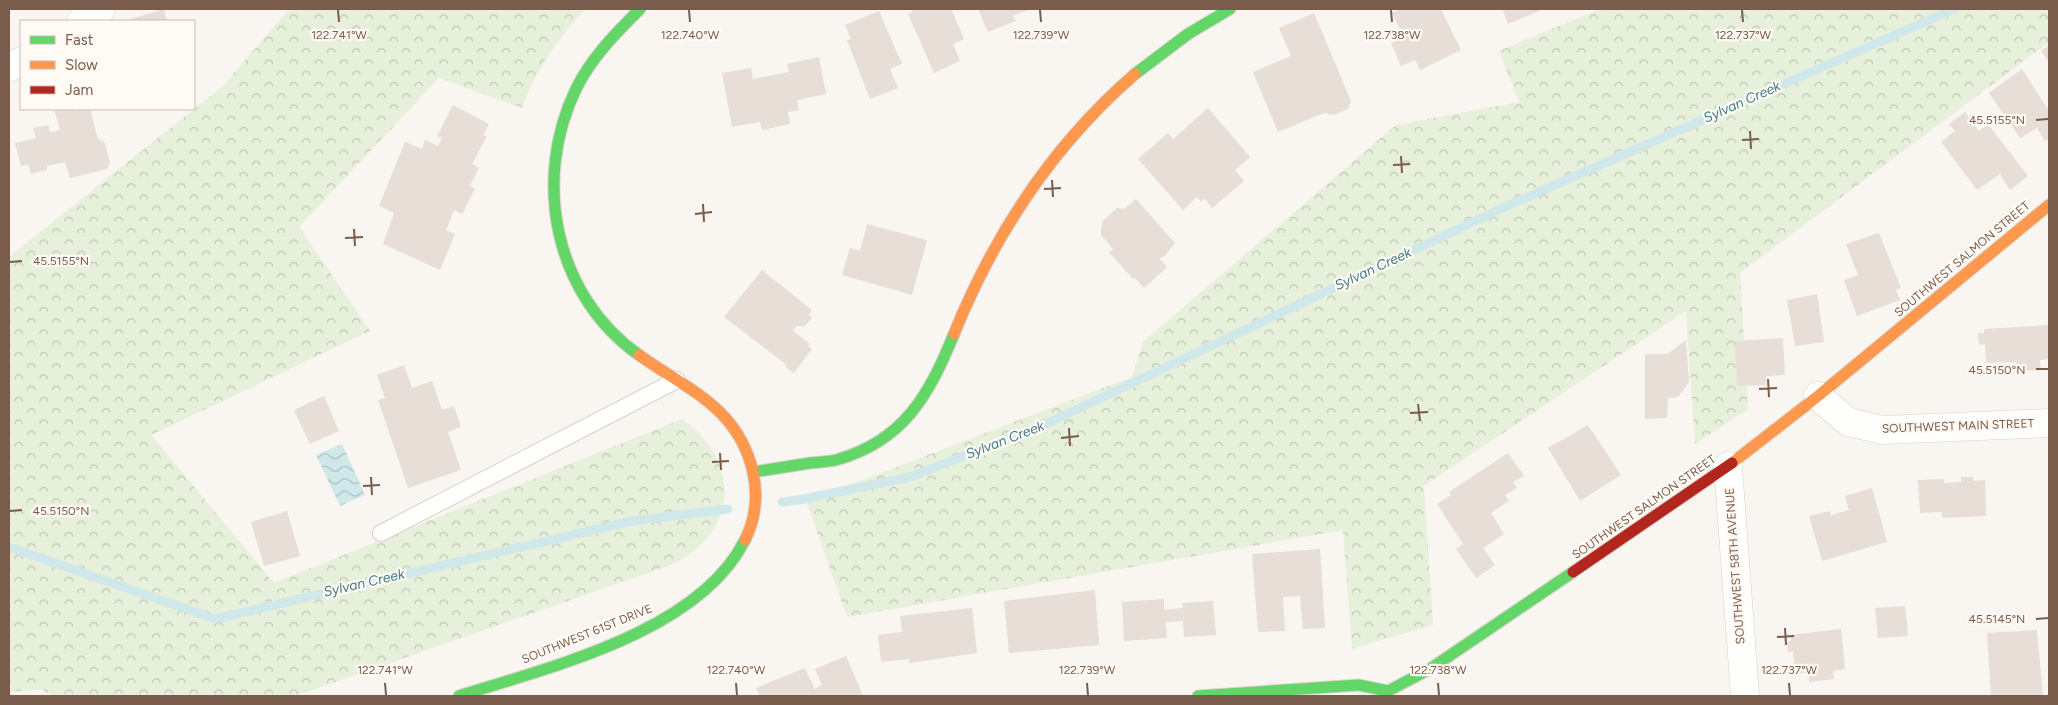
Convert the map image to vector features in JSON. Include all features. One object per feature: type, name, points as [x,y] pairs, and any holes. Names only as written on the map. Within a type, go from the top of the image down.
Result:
[{"type":"street","points":[[83,20],[101,9]]},
{"type":"street","name":"SOUTHWEST 61ST DRIVE","points":[[459,696],[555,665],[660,620],[695,599],[716,580],[741,549],[751,527],[755,510],[756,490],[753,472],[736,430],[724,415],[708,401],[622,342],[585,298],[558,236],[553,205],[553,159],[566,114],[576,88],[612,39],[640,9]]},
{"type":"street","points":[[753,472],[838,460],[878,442],[908,418],[928,390],[975,285],[1010,221],[1050,161],[1097,107],[1123,82],[1150,60],[1226,10]]},
{"type":"street","points":[[9,68],[20,62]]},
{"type":"street","name":"SOUTHWEST SALMON STREET","points":[[1198,696],[1359,685],[1388,694],[1500,623],[1728,466],[1818,396],[2049,205]]},
{"type":"street","name":"SOUTHWEST MAIN STREET","points":[[1818,396],[1848,422],[1883,430],[2049,423]]},
{"type":"street","name":"SOUTHWEST 58TH AVENUE","points":[[1728,466],[1745,696]]},
{"type":"lane","points":[[381,533],[677,380]]},
{"type":"green space","points":[[289,9],[585,9],[541,67],[522,108],[439,78],[299,227],[370,331],[151,435],[274,583],[682,419],[702,436],[715,455],[723,475],[724,496],[720,516],[710,535],[693,551],[671,565],[295,696],[52,696],[42,689],[9,692],[9,257],[223,86]]},
{"type":"green space","points":[[1600,9],[2049,9],[2049,42],[1740,273],[1748,409],[1695,444],[1686,311],[1424,486],[1433,625],[1352,649],[1343,530],[847,617],[806,500],[813,499],[1132,377],[1143,342],[1396,125],[1519,102],[1499,51]]},
{"type":"water","points":[[342,444],[365,495],[340,506],[316,455]]},
{"type":"building","points":[[164,9],[167,20],[127,20]]},
{"type":"building","points":[[911,9],[951,9],[964,39],[953,44],[960,61],[934,73],[908,14],[912,12]]},
{"type":"building","points":[[978,9],[1031,9],[1013,16],[1016,21],[988,32]]},
{"type":"building","points":[[1400,9],[1441,9],[1461,50],[1420,70],[1415,60],[1401,66],[1391,43],[1404,37],[1392,13]]},
{"type":"building","points":[[1502,9],[1544,9],[1508,24]]},
{"type":"building","points":[[879,11],[902,64],[890,69],[898,88],[870,99],[847,40],[851,39],[845,25]]},
{"type":"building","points":[[1314,13],[1351,101],[1348,109],[1333,115],[1324,113],[1278,132],[1253,72],[1291,56],[1279,28]]},
{"type":"building","points":[[2049,45],[2049,63],[2041,51]]},
{"type":"building","points":[[819,57],[826,94],[797,100],[799,110],[788,112],[790,124],[762,130],[760,122],[732,127],[722,73],[751,68],[753,79],[789,72],[787,64]]},
{"type":"building","points":[[2022,69],[2049,111],[2049,139],[2045,141],[2037,128],[2020,138],[1989,93]]},
{"type":"building","points":[[453,105],[489,124],[483,135],[487,136],[472,164],[479,168],[470,186],[475,189],[462,214],[454,210],[446,230],[455,234],[440,270],[383,244],[394,213],[379,206],[405,142],[422,149],[425,140],[438,146],[442,138],[437,136]]},
{"type":"building","points":[[1208,108],[1250,157],[1235,170],[1244,181],[1212,208],[1205,199],[1201,202],[1197,197],[1183,210],[1138,159],[1168,133],[1173,139]]},
{"type":"building","points":[[54,110],[90,110],[98,139],[105,143],[110,163],[107,169],[70,178],[65,162],[47,166],[47,170],[31,174],[28,164],[21,166],[15,143],[36,138],[33,128],[48,125],[50,132],[60,130]]},
{"type":"building","points":[[1965,112],[1979,131],[1988,124],[2028,176],[2010,190],[2000,174],[1977,190],[1941,142],[1955,131],[1949,124]]},
{"type":"building","points":[[1136,199],[1175,243],[1163,258],[1159,258],[1167,267],[1144,288],[1135,278],[1133,279],[1109,252],[1113,249],[1101,235],[1102,222],[1117,208],[1124,209]]},
{"type":"building","points":[[867,224],[927,240],[912,295],[842,275],[850,248],[860,251]]},
{"type":"building","points":[[1879,233],[1901,288],[1896,290],[1900,300],[1857,316],[1844,280],[1858,275],[1846,244]]},
{"type":"building","points":[[762,270],[812,310],[809,315],[812,318],[805,326],[796,326],[793,331],[810,344],[808,346],[812,349],[794,373],[785,367],[787,365],[724,317]]},
{"type":"building","points":[[1817,294],[1824,342],[1795,346],[1787,300]]},
{"type":"building","points":[[2049,325],[2049,359],[2040,360],[2041,370],[2016,371],[2016,362],[1986,363],[1985,344],[1979,345],[1978,333],[1984,333],[1984,329]]},
{"type":"building","points":[[1783,338],[1785,375],[1766,376],[1766,385],[1737,386],[1735,341]]},
{"type":"building","points":[[1686,340],[1689,382],[1678,397],[1668,398],[1667,418],[1645,419],[1645,354],[1668,354]]},
{"type":"building","points":[[404,365],[412,388],[432,381],[442,410],[454,406],[461,427],[448,432],[461,470],[408,488],[378,400],[385,398],[377,375]]},
{"type":"building","points":[[324,396],[339,431],[310,444],[294,410]]},
{"type":"building","points":[[1588,425],[1621,475],[1580,501],[1548,448]]},
{"type":"building","points":[[1508,453],[1524,476],[1513,482],[1517,488],[1505,495],[1509,501],[1491,513],[1504,534],[1483,548],[1495,565],[1476,578],[1456,549],[1463,544],[1437,504],[1451,495],[1449,492]]},
{"type":"building","points":[[1961,477],[1973,477],[1974,481],[1985,480],[1986,516],[1942,518],[1942,512],[1920,513],[1918,480],[1944,479],[1944,483],[1961,482]]},
{"type":"building","points":[[1872,488],[1887,542],[1822,561],[1809,516],[1830,511],[1831,515],[1849,510],[1845,496]]},
{"type":"building","points":[[287,511],[300,556],[264,566],[251,522]]},
{"type":"building","points":[[1320,549],[1325,628],[1303,629],[1300,596],[1283,597],[1285,631],[1258,632],[1252,554]]},
{"type":"building","points":[[1095,590],[1099,645],[1009,653],[1004,601]]},
{"type":"building","points":[[1164,599],[1164,610],[1183,608],[1182,603],[1213,601],[1216,635],[1184,637],[1183,621],[1166,622],[1167,638],[1124,641],[1122,602]]},
{"type":"building","points":[[1905,606],[1908,636],[1878,638],[1875,608]]},
{"type":"building","points":[[972,608],[977,653],[909,663],[909,659],[881,662],[878,635],[902,632],[900,616]]},
{"type":"building","points":[[1841,629],[1845,669],[1833,671],[1834,679],[1809,682],[1809,672],[1795,674],[1793,651],[1788,652],[1787,642],[1791,641],[1791,635]]},
{"type":"building","points":[[2037,630],[2043,696],[1991,696],[1987,633]]},
{"type":"building","points":[[846,656],[863,696],[760,696],[756,688],[805,668],[815,689],[822,685],[815,669]]},
{"type":"waterway","name":"Sylvan Creek","points":[[782,502],[910,477],[1048,423],[1507,206],[1954,9]]},
{"type":"waterway","name":"Sylvan Creek","points":[[9,547],[215,619],[632,521],[728,509]]},
{"type":"traffic: fast","points":[[639,355],[610,330],[587,301],[570,268],[559,234],[554,197],[555,161],[563,124],[576,89],[597,56],[640,9]]},
{"type":"traffic: fast","points":[[1135,74],[1188,34],[1230,9]]},
{"type":"traffic: fast","points":[[753,472],[836,460],[860,452],[880,441],[897,428],[924,396],[935,377],[954,334]]},
{"type":"traffic: fast","points":[[459,696],[577,658],[619,642],[658,622],[694,599],[723,572],[745,540]]},
{"type":"traffic: fast","points":[[1198,696],[1359,685],[1388,691],[1430,669],[1573,572]]},
{"type":"traffic: slow","points":[[954,334],[988,262],[1007,227],[1029,194],[1052,161],[1078,131],[1105,101],[1135,74]]},
{"type":"traffic: slow","points":[[1732,463],[1818,396],[2049,205]]},
{"type":"traffic: slow","points":[[639,355],[709,402],[736,431],[746,450],[753,472],[755,489],[754,515],[745,540]]},
{"type":"traffic: jam","points":[[1573,572],[1732,463]]}]
